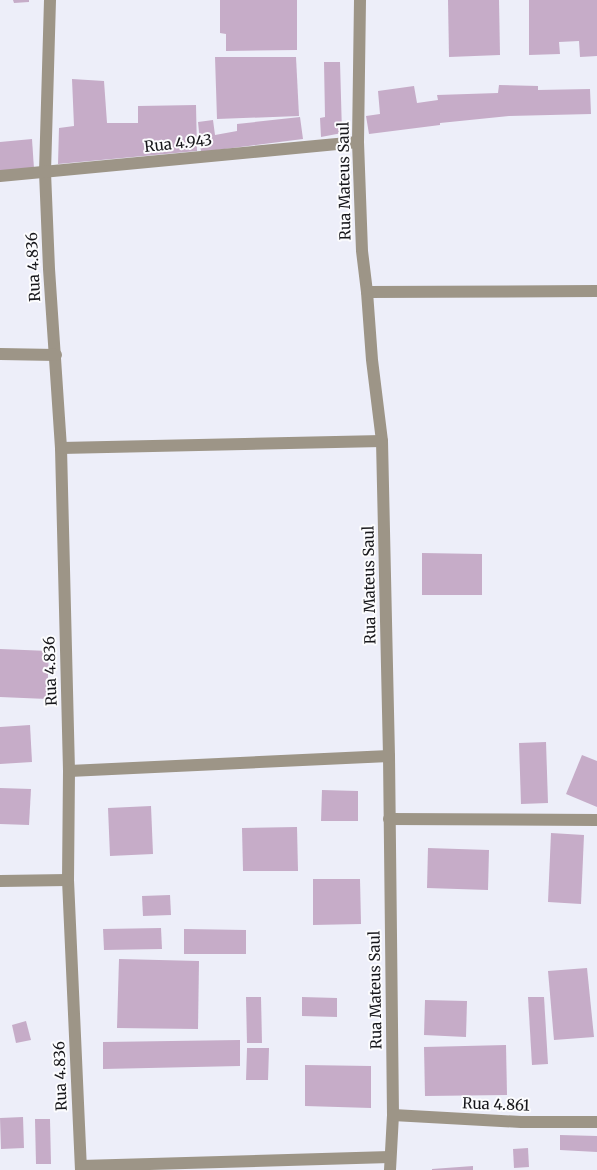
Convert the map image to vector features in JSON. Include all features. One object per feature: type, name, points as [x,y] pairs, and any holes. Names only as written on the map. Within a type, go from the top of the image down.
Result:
[{"type":"street","name":"Rua 4.836","points":[[50,0],[45,172],[60,448],[69,771],[68,880],[81,1168]]},
{"type":"street","name":"Rua Mateus Saul","points":[[360,0],[358,142],[362,251],[368,292],[372,360],[382,441],[389,756],[393,1115],[390,1170]]},
{"type":"street","name":"Rua 4.943","points":[[0,176],[358,142]]},
{"type":"street","points":[[368,292],[597,291]]},
{"type":"street","points":[[0,354],[56,355]]},
{"type":"street","points":[[60,448],[382,441]]},
{"type":"street","points":[[69,771],[389,756]]},
{"type":"street","points":[[389,819],[597,820]]},
{"type":"street","points":[[0,881],[68,880]]},
{"type":"street","name":"Rua 4.861","points":[[393,1115],[521,1122],[597,1122]]},
{"type":"street","points":[[81,1168],[390,1157]]},
{"type":"building","points":[[13,0],[29,0],[29,2],[14,3]]},
{"type":"building","points":[[220,0],[297,0],[297,50],[226,51],[226,34],[220,33]]},
{"type":"building","points":[[448,0],[499,0],[500,55],[449,57]]},
{"type":"building","points":[[529,0],[597,0],[597,56],[580,57],[579,41],[559,42],[560,54],[529,55]]},
{"type":"building","points":[[215,57],[296,57],[299,116],[217,119]]},
{"type":"building","points":[[324,62],[340,62],[342,133],[321,137],[320,118],[325,117]]},
{"type":"building","points":[[72,79],[104,81],[107,123],[138,123],[138,106],[196,105],[197,151],[58,164],[59,128],[74,126]]},
{"type":"building","points":[[499,85],[538,86],[538,90],[590,89],[591,114],[509,116],[440,123],[440,125],[369,134],[366,116],[380,114],[378,91],[414,86],[417,103],[438,100],[437,95],[498,93]]},
{"type":"building","points":[[300,117],[303,139],[201,152],[198,122],[213,120],[215,135],[237,131],[237,124]]},
{"type":"building","points":[[32,139],[34,169],[0,171],[0,142]]},
{"type":"building","points":[[422,553],[482,554],[482,595],[422,595]]},
{"type":"building","points":[[0,649],[49,651],[47,699],[0,697]]},
{"type":"building","points":[[30,725],[32,762],[0,764],[0,727]]},
{"type":"building","points":[[546,742],[548,803],[521,804],[519,743]]},
{"type":"building","points":[[582,755],[597,761],[597,807],[566,794]]},
{"type":"building","points":[[0,788],[31,789],[29,825],[0,824]]},
{"type":"building","points":[[322,790],[358,791],[358,821],[321,821]]},
{"type":"building","points":[[151,806],[153,854],[110,856],[108,808]]},
{"type":"building","points":[[297,827],[298,871],[243,871],[242,828]]},
{"type":"building","points":[[551,833],[584,835],[581,904],[548,902]]},
{"type":"building","points":[[428,848],[489,850],[488,890],[427,888]]},
{"type":"building","points":[[313,879],[360,879],[361,924],[313,925]]},
{"type":"building","points":[[170,895],[171,915],[143,916],[142,896]]},
{"type":"building","points":[[161,928],[162,949],[104,950],[103,929]]},
{"type":"building","points":[[184,929],[246,930],[246,954],[184,954]]},
{"type":"building","points":[[119,959],[199,961],[198,1029],[117,1028]]},
{"type":"building","points":[[587,968],[594,1037],[554,1040],[548,971]]},
{"type":"building","points":[[246,997],[261,997],[262,1043],[247,1043]]},
{"type":"building","points":[[302,997],[337,998],[337,1017],[302,1016]]},
{"type":"building","points":[[528,997],[544,997],[548,1064],[532,1065]]},
{"type":"building","points":[[425,1000],[467,1001],[466,1037],[424,1035]]},
{"type":"building","points":[[26,1021],[31,1040],[16,1043],[12,1025]]},
{"type":"building","points":[[240,1040],[240,1066],[103,1069],[103,1042]]},
{"type":"building","points":[[506,1045],[507,1095],[425,1096],[424,1047]]},
{"type":"building","points":[[247,1048],[269,1048],[268,1080],[246,1080]]},
{"type":"building","points":[[305,1065],[371,1066],[371,1108],[305,1106]]},
{"type":"building","points":[[23,1117],[24,1148],[1,1149],[0,1118]]},
{"type":"building","points":[[35,1119],[50,1119],[51,1164],[36,1164]]},
{"type":"building","points":[[560,1135],[597,1136],[597,1152],[560,1150]]},
{"type":"building","points":[[528,1148],[529,1167],[514,1168],[513,1149]]},
{"type":"building","points":[[473,1166],[473,1170],[432,1170],[432,1169]]}]
